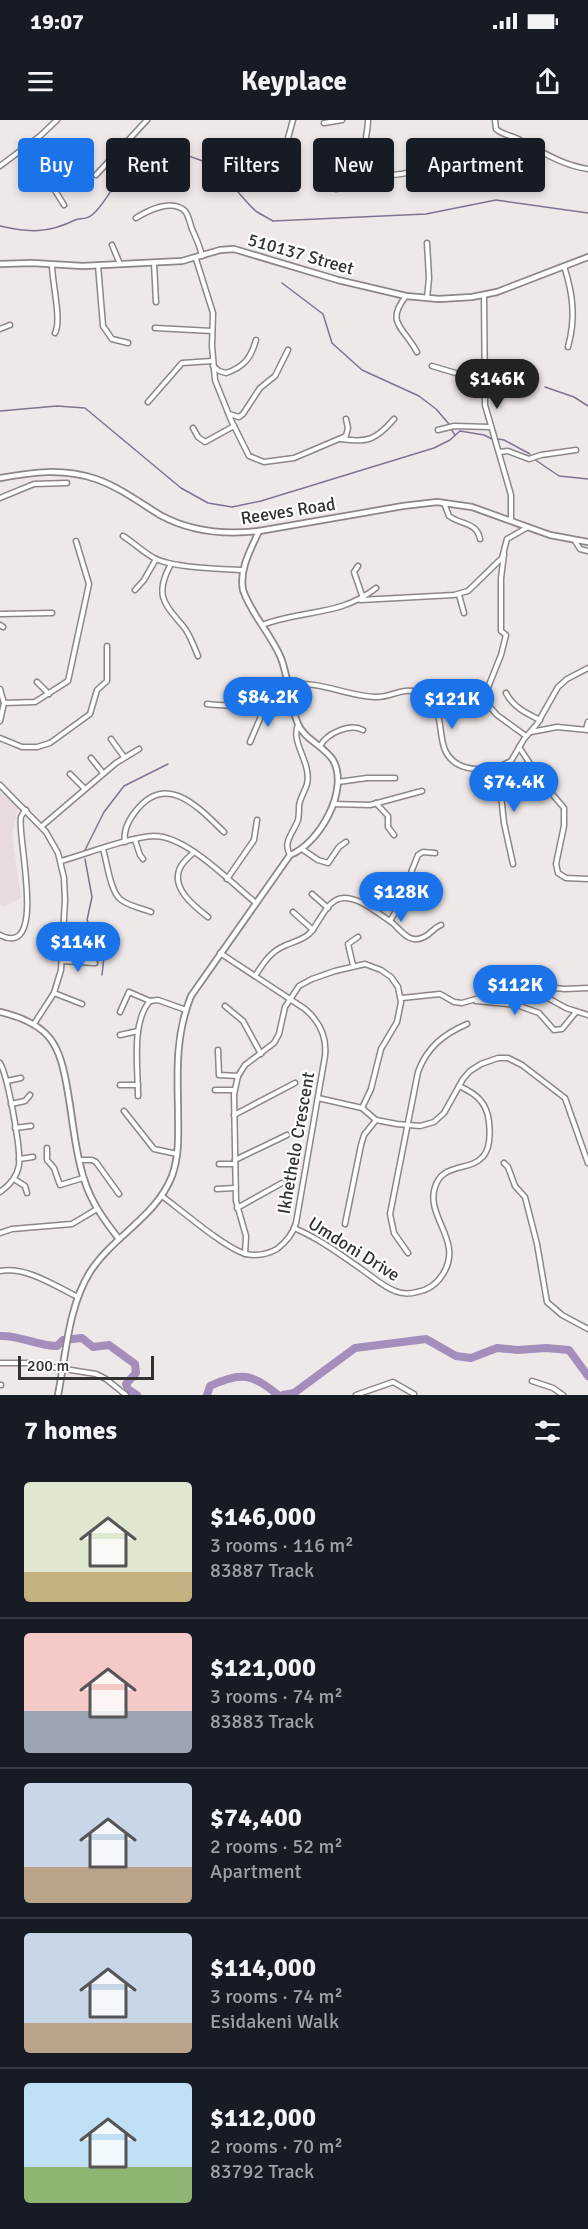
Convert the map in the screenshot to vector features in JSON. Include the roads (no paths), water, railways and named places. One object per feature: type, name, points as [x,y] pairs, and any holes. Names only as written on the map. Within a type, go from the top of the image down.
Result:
[{"type":"street","points":[[36,138],[57,120]]},
{"type":"street","points":[[96,175],[147,120]]},
{"type":"street","points":[[288,138],[293,120]]},
{"type":"street","points":[[324,123],[342,120]]},
{"type":"street","points":[[366,138],[368,120]]},
{"type":"street","points":[[495,120],[496,129],[500,133],[515,137],[557,161],[588,169]]},
{"type":"street","points":[[0,166],[18,152]]},
{"type":"street","points":[[56,192],[64,205]]},
{"type":"street","points":[[136,218],[155,208],[169,206],[181,208],[187,215],[202,256]]},
{"type":"street","points":[[426,298],[429,278],[427,243]]},
{"type":"street","points":[[112,245],[120,264]]},
{"type":"street","name":"510137 Street","points":[[0,264],[154,263],[196,259],[220,250],[236,249],[338,280],[406,296],[453,299],[484,295],[518,285],[588,257]]},
{"type":"street","points":[[196,259],[213,313],[212,363],[215,380],[248,454],[264,462],[294,458],[340,439],[347,433],[346,419]]},
{"type":"street","points":[[154,263],[156,302]]},
{"type":"street","points":[[52,265],[58,318],[55,333]]},
{"type":"street","points":[[98,265],[103,326],[112,339],[128,343]]},
{"type":"street","points":[[564,266],[574,311],[568,347]]},
{"type":"street","points":[[484,295],[485,405],[511,495],[511,520]]},
{"type":"street","points":[[406,296],[395,318],[417,352]]},
{"type":"street","points":[[0,329],[10,325]]},
{"type":"street","points":[[155,328],[212,331]]},
{"type":"street","points":[[148,402],[182,363],[212,363],[219,371],[226,373],[243,365],[254,349],[256,340]]},
{"type":"street","points":[[228,413],[236,417],[242,416],[260,388],[275,376],[288,350]]},
{"type":"street","points":[[432,366],[459,374],[476,371],[485,373]]},
{"type":"street","points":[[340,439],[367,440],[381,434],[394,419]]},
{"type":"street","points":[[193,428],[198,437],[205,442],[234,426]]},
{"type":"street","points":[[438,430],[454,426],[490,427]]},
{"type":"street","points":[[499,452],[508,452],[529,459],[576,450]]},
{"type":"street","name":"Reeves Road","points":[[0,478],[39,472],[74,473],[118,489],[163,516],[184,525],[215,532],[259,531],[418,504],[444,502],[472,507],[528,527],[575,541],[588,542]]},
{"type":"street","points":[[0,498],[34,484],[67,483]]},
{"type":"street","points":[[444,502],[449,516],[477,530],[480,539]]},
{"type":"street","points":[[526,736],[491,709],[487,693],[506,634],[501,631],[501,578],[507,539],[528,527]]},
{"type":"street","points":[[259,531],[243,570],[245,594],[281,658],[295,710],[298,725],[296,733],[308,765],[308,778],[299,805],[298,822],[287,842],[290,855]]},
{"type":"street","points":[[123,536],[156,559],[171,564],[217,570],[243,570]]},
{"type":"street","points":[[4,703],[28,703],[49,694],[68,681],[75,656],[78,625],[89,584],[76,541]]},
{"type":"street","points":[[575,541],[580,549],[588,551]]},
{"type":"street","points":[[361,599],[459,595],[471,588],[504,554]]},
{"type":"street","points":[[135,590],[144,580],[156,559]]},
{"type":"street","points":[[171,564],[162,581],[162,598],[177,621],[184,627],[198,656]]},
{"type":"street","points":[[358,566],[354,572],[361,599]]},
{"type":"street","points":[[262,625],[331,610],[361,599],[376,588]]},
{"type":"street","points":[[459,595],[464,613]]},
{"type":"street","points":[[0,614],[52,612]]},
{"type":"street","points":[[0,738],[22,747],[45,745],[57,739],[90,714],[96,692],[107,681],[107,646]]},
{"type":"street","points":[[289,686],[308,684],[376,698],[404,690],[415,691],[426,697],[435,707],[440,718],[445,749],[454,761],[477,770],[493,768],[513,759],[526,736],[540,720],[558,687],[567,679],[588,670]]},
{"type":"street","points":[[37,682],[49,694]]},
{"type":"street","points":[[0,689],[4,703],[0,721]]},
{"type":"street","points":[[506,693],[522,711],[540,720]]},
{"type":"street","points":[[207,704],[295,710]]},
{"type":"street","points":[[250,742],[265,707]]},
{"type":"street","points":[[530,732],[557,728],[587,729],[588,722]]},
{"type":"street","points":[[58,1395],[78,1297],[90,1272],[119,1239],[152,1208],[162,1196],[172,1174],[177,1154],[178,1044],[186,1010],[196,987],[290,855],[302,849],[314,837],[332,804],[338,782],[332,759],[298,725]]},
{"type":"street","points":[[320,746],[325,738],[350,726],[363,730]]},
{"type":"street","points":[[111,739],[124,757]]},
{"type":"street","points":[[519,747],[542,782],[564,808],[564,826],[556,864],[558,873],[566,878],[588,879]]},
{"type":"street","points":[[42,826],[103,773],[139,749]]},
{"type":"street","points":[[91,758],[103,773]]},
{"type":"street","points":[[508,763],[500,786],[504,823],[513,864]]},
{"type":"street","points":[[70,774],[85,789]]},
{"type":"street","points":[[338,782],[367,778],[394,778]]},
{"type":"street","points":[[0,785],[42,826],[55,846],[61,861],[65,887],[62,961],[54,993],[34,1024]]},
{"type":"street","points":[[332,804],[366,805],[422,791]]},
{"type":"street","points":[[125,842],[124,832],[135,812],[147,799],[164,793],[176,794],[186,799],[224,832]]},
{"type":"street","points":[[376,803],[388,816],[388,827],[394,835]]},
{"type":"street","points":[[0,934],[8,937],[16,936],[26,924],[27,880],[20,821],[21,815],[26,810]]},
{"type":"street","points":[[226,879],[254,840],[257,820]]},
{"type":"street","points":[[61,861],[150,836],[162,837],[184,844],[256,903]]},
{"type":"street","points":[[135,840],[143,859]]},
{"type":"street","points":[[302,849],[318,861],[328,862],[332,860],[339,847],[346,842]]},
{"type":"street","points":[[103,849],[118,897],[151,912]]},
{"type":"street","points":[[194,852],[181,866],[179,881],[190,903],[208,917]]},
{"type":"street","points":[[390,921],[405,896],[418,855],[423,852],[435,854]]},
{"type":"street","points":[[312,894],[328,908]]},
{"type":"street","points":[[255,976],[274,951],[304,938],[313,930],[328,908],[337,900],[350,899],[359,902],[390,921],[405,936],[412,939],[424,937],[433,928],[441,925]]},
{"type":"street","points":[[293,912],[313,930]]},
{"type":"street","points":[[64,930],[87,931]]},
{"type":"street","points":[[353,965],[348,944],[358,938]]},
{"type":"street","name":"Ikhethelo Crescent","points":[[220,953],[290,998],[315,1018],[324,1038],[326,1052],[294,1228],[286,1242],[273,1251],[255,1255],[245,1254]]},
{"type":"street","points":[[62,961],[95,963]]},
{"type":"street","points":[[162,1196],[245,1254],[246,1233],[237,1208],[235,1188],[234,1090],[238,1076],[245,1065],[272,1046],[277,1038],[285,1007],[299,986],[353,965],[370,965],[381,969],[394,981],[402,998],[399,1016],[381,1049],[371,1089],[362,1108]]},
{"type":"street","points":[[402,998],[437,994],[459,1003],[527,987],[588,988]]},
{"type":"street","points":[[527,987],[576,1012],[588,1015]]},
{"type":"street","points":[[120,1012],[129,992],[150,1001],[158,1000],[186,1010]]},
{"type":"street","points":[[54,993],[82,1004]]},
{"type":"street","points":[[475,1000],[517,1005],[539,1013],[554,1030],[561,1029],[576,1012]]},
{"type":"street","points":[[138,1096],[138,1032],[141,1016],[150,1001]]},
{"type":"street","points":[[225,1006],[243,1021],[261,1054]]},
{"type":"street","points":[[0,1012],[34,1024],[50,1039],[62,1061],[83,1178],[97,1209],[119,1239]]},
{"type":"street","points":[[408,1253],[394,1233],[390,1214],[418,1072],[424,1059],[439,1039],[467,1024]]},
{"type":"street","points":[[120,1035],[138,1032]]},
{"type":"street","points":[[218,1050],[219,1075],[238,1076]]},
{"type":"street","points":[[318,1098],[362,1108],[376,1120],[407,1126],[425,1125],[440,1117],[449,1108],[466,1074],[481,1064],[504,1058],[516,1062],[565,1098],[586,1146],[588,1163]]},
{"type":"street","points":[[0,1063],[7,1081],[19,1159],[14,1179],[0,1192]]},
{"type":"street","points":[[7,1081],[21,1078]]},
{"type":"street","points":[[234,1115],[295,1083]]},
{"type":"street","points":[[120,1085],[138,1085]]},
{"type":"street","name":"Umdoni Drive","points":[[294,1228],[322,1242],[395,1291],[417,1292],[434,1284],[447,1266],[449,1251],[447,1236],[434,1205],[436,1184],[448,1171],[479,1161],[486,1153],[490,1143],[485,1106],[472,1092],[459,1086]]},
{"type":"street","points":[[215,1090],[234,1090]]},
{"type":"street","points":[[11,1104],[25,1101],[30,1095]]},
{"type":"street","points":[[124,1111],[154,1149],[177,1154]]},
{"type":"street","points":[[345,1224],[361,1145],[364,1135],[376,1120]]},
{"type":"street","points":[[15,1128],[31,1126]]},
{"type":"street","points":[[219,1164],[235,1162],[287,1135]]},
{"type":"street","points":[[47,1148],[47,1160],[54,1168],[60,1185],[83,1178]]},
{"type":"street","points":[[19,1159],[33,1156]]},
{"type":"street","points":[[79,1160],[96,1162],[119,1194]]},
{"type":"street","points":[[504,1163],[508,1167],[515,1186],[525,1197],[537,1244],[547,1302],[562,1315],[588,1329]]},
{"type":"street","points":[[14,1179],[26,1186],[27,1193]]},
{"type":"street","points":[[237,1208],[282,1183]]},
{"type":"street","points":[[217,1189],[235,1188]]},
{"type":"street","points":[[0,1233],[12,1229],[72,1224],[97,1209]]},
{"type":"street","points":[[0,1271],[24,1272],[78,1297]]},
{"type":"street","points":[[0,1363],[27,1363],[102,1376],[126,1395]]},
{"type":"street","points":[[532,1381],[553,1388],[563,1395]]},
{"type":"street","points":[[356,1395],[393,1382],[414,1394]]},
{"type":"waterway","points":[[0,226],[20,230],[39,230],[88,218],[130,168],[139,161],[158,154],[179,154],[209,164],[224,176],[257,212],[273,221],[426,214],[496,200],[588,213]]},
{"type":"waterway","points":[[282,283],[323,314],[332,343],[362,370],[419,396],[436,409],[449,424]]},
{"type":"waterway","points":[[545,387],[574,397],[588,406]]},
{"type":"waterway","points":[[0,411],[57,406],[85,408],[181,488],[208,503],[232,507],[261,501],[434,448],[450,440],[460,431],[484,435],[492,439]]},
{"type":"waterway","points":[[451,429],[455,435]]},
{"type":"waterway","points":[[498,439],[530,454]]},
{"type":"waterway","points":[[534,459],[559,476],[588,479]]},
{"type":"waterway","points":[[84,852],[104,812],[124,786],[168,764]]},
{"type":"waterway","points":[[85,859],[92,897],[87,920],[104,956],[102,975]]},
{"type":"waterway","points":[[0,1336],[15,1337],[50,1346],[57,1346],[63,1340],[82,1338],[93,1347],[109,1345],[135,1364],[136,1373],[126,1384],[128,1389],[137,1395]]},
{"type":"waterway","points":[[283,1395],[294,1393],[355,1348],[426,1339],[456,1356],[471,1358],[497,1348],[569,1350],[588,1376]]},
{"type":"waterway","points":[[207,1395],[210,1386],[239,1377],[254,1379],[278,1395]]}]
